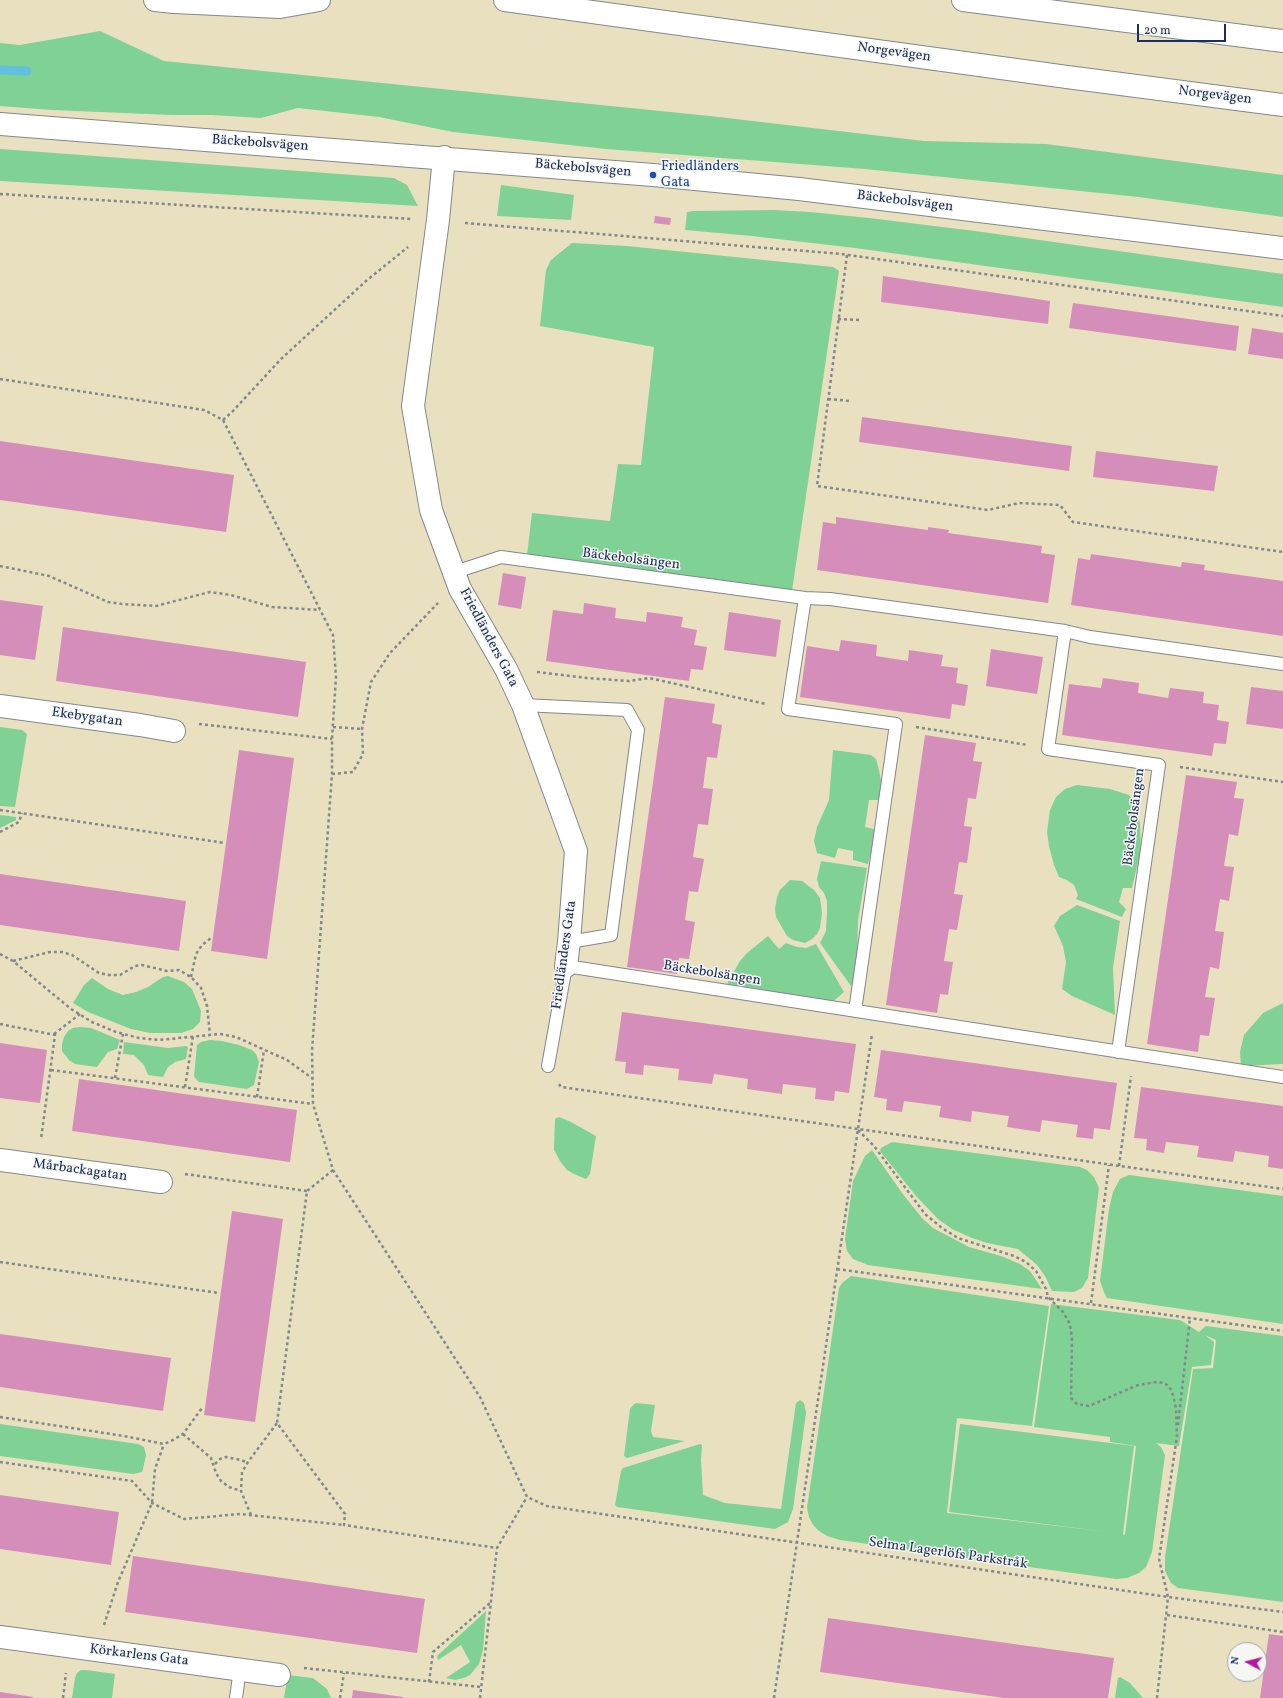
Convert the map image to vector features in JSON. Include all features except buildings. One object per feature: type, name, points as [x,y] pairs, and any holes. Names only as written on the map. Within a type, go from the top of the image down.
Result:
[{"type":"main road","points":[[154,0],[280,7],[319,0]]},
{"type":"main road","name":"Norgevägen","points":[[505,0],[1044,74],[1283,105]]},
{"type":"main road","points":[[963,0],[1283,41]]},
{"type":"main road","name":"Bäckebolsvägen","points":[[0,124],[653,175],[799,189],[1283,248]]},
{"type":"main road","name":"Friedländers Gata","points":[[444,158],[438,220],[413,406],[431,510],[457,580],[506,669],[523,705],[576,850],[566,966]]},
{"type":"main road","name":"Ekebygatan","points":[[0,706],[174,731]]},
{"type":"main road","name":"Mårbackagatan","points":[[0,1160],[161,1182]]},
{"type":"main road","name":"Körkarlens Gata","points":[[0,1637],[100,1652],[279,1675]]},
{"type":"lane","name":"Bäckebolsängen","points":[[457,580],[501,557],[804,598],[830,599],[1065,631],[1090,637],[1283,664]]},
{"type":"lane","points":[[804,598],[788,709],[896,724],[855,1011]]},
{"type":"lane","points":[[1048,749],[1065,631]]},
{"type":"lane","points":[[523,705],[627,710],[638,730],[611,935],[569,942]]},
{"type":"lane","name":"Bäckebolsängen","points":[[1048,749],[1159,765],[1118,1052]]},
{"type":"lane","name":"Bäckebolsängen","points":[[566,966],[1283,1077]]},
{"type":"lane","name":"Friedländers Gata","points":[[548,1066],[566,966]]},
{"type":"lane","points":[[236,1698],[240,1669]]},
{"type":"path","points":[[0,194],[438,220],[847,255],[1283,316]]},
{"type":"path","points":[[223,420],[281,359],[366,281],[438,220]]},
{"type":"path","points":[[847,255],[817,486],[988,510],[1019,504],[1060,505],[1073,522],[1283,552]]},
{"type":"path","points":[[838,319],[859,320]]},
{"type":"path","points":[[0,379],[204,410],[223,420],[333,635],[336,677],[334,727],[332,739],[332,774],[312,1050],[313,1104],[333,1170],[480,1397],[527,1497],[498,1548],[480,1698]]},
{"type":"path","points":[[828,399],[850,401]]},
{"type":"path","points":[[0,566],[49,576],[108,602],[122,604],[156,606],[210,592],[231,595],[272,607],[320,610]]},
{"type":"path","points":[[332,774],[354,772],[363,754],[362,729],[371,682],[390,653],[457,580]]},
{"type":"path","points":[[506,669],[629,681],[649,678],[788,709]]},
{"type":"path","points":[[174,731],[191,723],[332,739]]},
{"type":"path","points":[[896,724],[1048,749]]},
{"type":"path","points":[[334,727],[362,729]]},
{"type":"path","points":[[1159,765],[1283,782]]},
{"type":"path","points":[[0,810],[225,843]]},
{"type":"path","points":[[0,832],[18,822],[22,813]]},
{"type":"path","points":[[191,977],[196,954],[202,945],[211,938]]},
{"type":"path","points":[[13,961],[50,952],[62,952],[72,955],[99,973],[109,975],[120,975],[135,966],[142,965],[167,971],[179,970],[191,977],[200,988],[207,1006],[210,1034]]},
{"type":"path","points":[[0,954],[13,961],[92,1022],[139,1038],[159,1040],[220,1034],[236,1038],[287,1060],[313,1078]]},
{"type":"path","points":[[0,1024],[53,1034],[80,1014]]},
{"type":"path","points":[[774,1698],[875,1014]]},
{"type":"path","points":[[37,1166],[51,1070],[55,1035],[53,1034]]},
{"type":"path","points":[[116,1078],[124,1034]]},
{"type":"path","points":[[185,1087],[193,1036]]},
{"type":"path","points":[[257,1097],[264,1050]]},
{"type":"path","points":[[1118,1166],[1134,1055]]},
{"type":"path","points":[[548,1066],[561,1087],[1283,1189]]},
{"type":"path","points":[[51,1070],[313,1104]]},
{"type":"path","points":[[857,1130],[874,1146],[925,1214],[942,1228],[958,1238],[1014,1256],[1026,1262],[1036,1271],[1042,1280],[1048,1297],[1063,1312],[1070,1324],[1072,1346],[1071,1398],[1077,1404],[1089,1406],[1138,1385],[1157,1382],[1164,1383],[1168,1386],[1173,1395],[1176,1408],[1177,1436]]},
{"type":"path","points":[[1091,1303],[1109,1165]]},
{"type":"path","points":[[251,1515],[241,1491],[242,1472],[277,1423],[308,1191],[333,1170]]},
{"type":"path","points":[[161,1182],[171,1174],[189,1175],[308,1191]]},
{"type":"path","points":[[0,1262],[218,1293]]},
{"type":"path","points":[[837,1269],[1048,1297],[1283,1331]]},
{"type":"path","points":[[1157,1698],[1168,1597],[1159,1560],[1177,1436],[1190,1318]]},
{"type":"path","points":[[0,1417],[124,1436],[164,1444],[183,1434],[202,1408]]},
{"type":"path","points":[[277,1423],[345,1514],[344,1525]]},
{"type":"path","points":[[183,1434],[211,1458],[216,1473],[221,1481],[229,1487],[241,1491]]},
{"type":"path","points":[[100,1652],[103,1631],[118,1582],[152,1503],[155,1469],[164,1444]]},
{"type":"path","points":[[214,1464],[226,1456],[248,1463]]},
{"type":"path","points":[[0,1462],[132,1481],[152,1503],[184,1519],[240,1514],[251,1515],[344,1525],[498,1548]]},
{"type":"path","name":"Selma Lagerlöfs Parkstråk","points":[[527,1497],[547,1506],[1168,1597],[1283,1612]]},
{"type":"path","points":[[429,1682],[433,1652],[491,1602]]},
{"type":"path","points":[[1167,1615],[1283,1632]]},
{"type":"path","points":[[279,1675],[291,1667],[481,1687]]},
{"type":"path","points":[[340,1698],[344,1673]]},
{"type":"green space","points":[[100,31],[164,61],[710,116],[924,141],[1046,144],[1283,175],[1283,217],[1139,197],[865,169],[606,149],[453,132],[379,117],[298,108],[261,118],[52,110],[0,106],[0,43],[20,45]]},
{"type":"green space","points":[[0,149],[394,178],[407,185],[418,206],[0,181]]},
{"type":"green space","points":[[501,185],[574,195],[571,220],[497,216]]},
{"type":"green space","points":[[774,210],[869,218],[975,231],[1283,274],[1283,307],[855,248],[685,230],[687,212]]},
{"type":"green space","points":[[572,243],[627,246],[833,267],[839,271],[792,591],[527,555],[532,513],[610,521],[618,464],[641,465],[654,347],[540,326],[546,270],[551,260]]},
{"type":"green space","points":[[0,727],[22,730],[27,734],[15,807],[0,806]]},
{"type":"green space","points":[[833,750],[871,755],[876,759],[881,781],[881,800],[869,800],[865,827],[877,830],[868,864],[853,860],[853,851],[838,848],[835,858],[817,853],[814,841],[817,827],[829,800]]},
{"type":"green space","points":[[1077,785],[1110,789],[1129,795],[1137,806],[1140,825],[1141,849],[1132,888],[1123,888],[1119,902],[1126,909],[1122,917],[1076,899],[1078,895],[1074,885],[1059,877],[1054,865],[1047,832],[1050,810],[1056,797],[1065,789]]},
{"type":"green space","points":[[0,815],[16,817],[16,820],[0,828]]},
{"type":"green space","points":[[821,861],[867,868],[858,920],[855,979],[851,986],[820,943],[826,931],[827,913],[827,901],[824,893],[819,887],[817,879]]},
{"type":"green space","points":[[790,880],[802,881],[814,890],[820,898],[822,913],[820,928],[812,939],[805,943],[793,940],[787,936],[776,917],[775,909],[777,897],[780,890]]},
{"type":"green space","points":[[1077,905],[1120,921],[1113,968],[1115,1015],[1072,996],[1062,989],[1066,962],[1063,946],[1054,926],[1060,916]]},
{"type":"green space","points":[[768,936],[779,949],[786,943],[797,947],[806,948],[816,944],[844,992],[829,1005],[788,998],[766,990],[727,984],[740,961],[747,953]]},
{"type":"green space","points":[[168,976],[184,982],[192,989],[201,1011],[200,1022],[193,1029],[181,1033],[150,1033],[131,1029],[88,1012],[73,1003],[84,985],[92,978],[108,989],[123,995],[148,987],[163,977]]},
{"type":"green space","points":[[1283,1003],[1283,1064],[1241,1066],[1240,1052],[1244,1035],[1263,1013]]},
{"type":"green space","points":[[73,1028],[91,1028],[120,1040],[117,1049],[108,1052],[97,1067],[75,1064],[69,1060],[62,1051],[64,1037],[68,1031]]},
{"type":"green space","points":[[210,1040],[239,1045],[252,1050],[256,1054],[259,1062],[254,1085],[247,1089],[199,1082],[196,1079],[194,1076],[197,1045],[201,1042]]},
{"type":"green space","points":[[124,1042],[168,1048],[186,1046],[188,1047],[186,1059],[175,1062],[168,1067],[163,1077],[148,1075],[144,1065],[134,1055],[123,1054]]},
{"type":"green space","points":[[559,1117],[596,1136],[590,1174],[586,1179],[567,1170],[554,1150],[555,1119]]},
{"type":"green space","points":[[892,1142],[1080,1167],[1087,1170],[1094,1177],[1099,1188],[1088,1278],[1082,1288],[1074,1292],[1052,1291],[1045,1276],[1037,1265],[1018,1249],[987,1243],[972,1238],[952,1229],[938,1219],[916,1196],[880,1151],[881,1148]]},
{"type":"green space","points":[[872,1150],[902,1193],[922,1218],[933,1228],[969,1247],[1001,1256],[1020,1264],[1030,1271],[1042,1289],[868,1265],[853,1259],[847,1251],[845,1239],[853,1181],[865,1156]]},
{"type":"green space","points":[[1129,1175],[1283,1196],[1283,1324],[1107,1298],[1100,1281],[1109,1209],[1113,1192],[1120,1179]]},
{"type":"green space","points":[[851,1276],[1049,1306],[1032,1426],[957,1418],[947,1513],[1108,1532],[949,1512],[960,1424],[1134,1446],[1123,1534],[1125,1535],[1136,1446],[1110,1442],[1110,1437],[1034,1427],[1051,1304],[1180,1320],[1199,1332],[1206,1326],[1283,1336],[1283,1602],[1178,1588],[1171,1583],[1165,1571],[1165,1557],[1193,1369],[1213,1368],[1216,1340],[1205,1335],[1214,1342],[1211,1365],[1192,1367],[1179,1446],[1156,1443],[1161,1447],[1165,1455],[1152,1552],[1146,1567],[1139,1573],[1127,1578],[1116,1579],[840,1540],[827,1536],[819,1531],[813,1525],[807,1508],[839,1288],[842,1283]]},
{"type":"green space","points":[[800,1400],[804,1403],[806,1413],[793,1509],[788,1522],[775,1529],[617,1507],[615,1505],[621,1471],[623,1468],[700,1444],[702,1445],[701,1460],[703,1495],[725,1503],[781,1509],[796,1403]]},
{"type":"green space","points":[[636,1403],[655,1405],[651,1431],[653,1437],[685,1441],[627,1458],[624,1456],[630,1409]]},
{"type":"green space","points":[[0,1424],[138,1444],[144,1447],[146,1455],[143,1469],[142,1472],[133,1474],[0,1456]]},
{"type":"green space","points":[[486,1611],[483,1650],[479,1664],[470,1675],[464,1678],[455,1680],[446,1678],[470,1662],[461,1645],[438,1660],[437,1656]]},
{"type":"green space","points":[[81,1670],[115,1674],[112,1698],[72,1698],[75,1678],[77,1673]]},
{"type":"green space","points":[[288,1675],[313,1678],[327,1689],[331,1698],[284,1698]]},
{"type":"green space","points":[[1120,1677],[1130,1683],[1143,1698],[1115,1698],[1118,1678]]},
{"type":"waterway","points":[[0,70],[27,71]]},
{"type":"place","name":"Friedländers Gata","points":[[653,175]]}]
